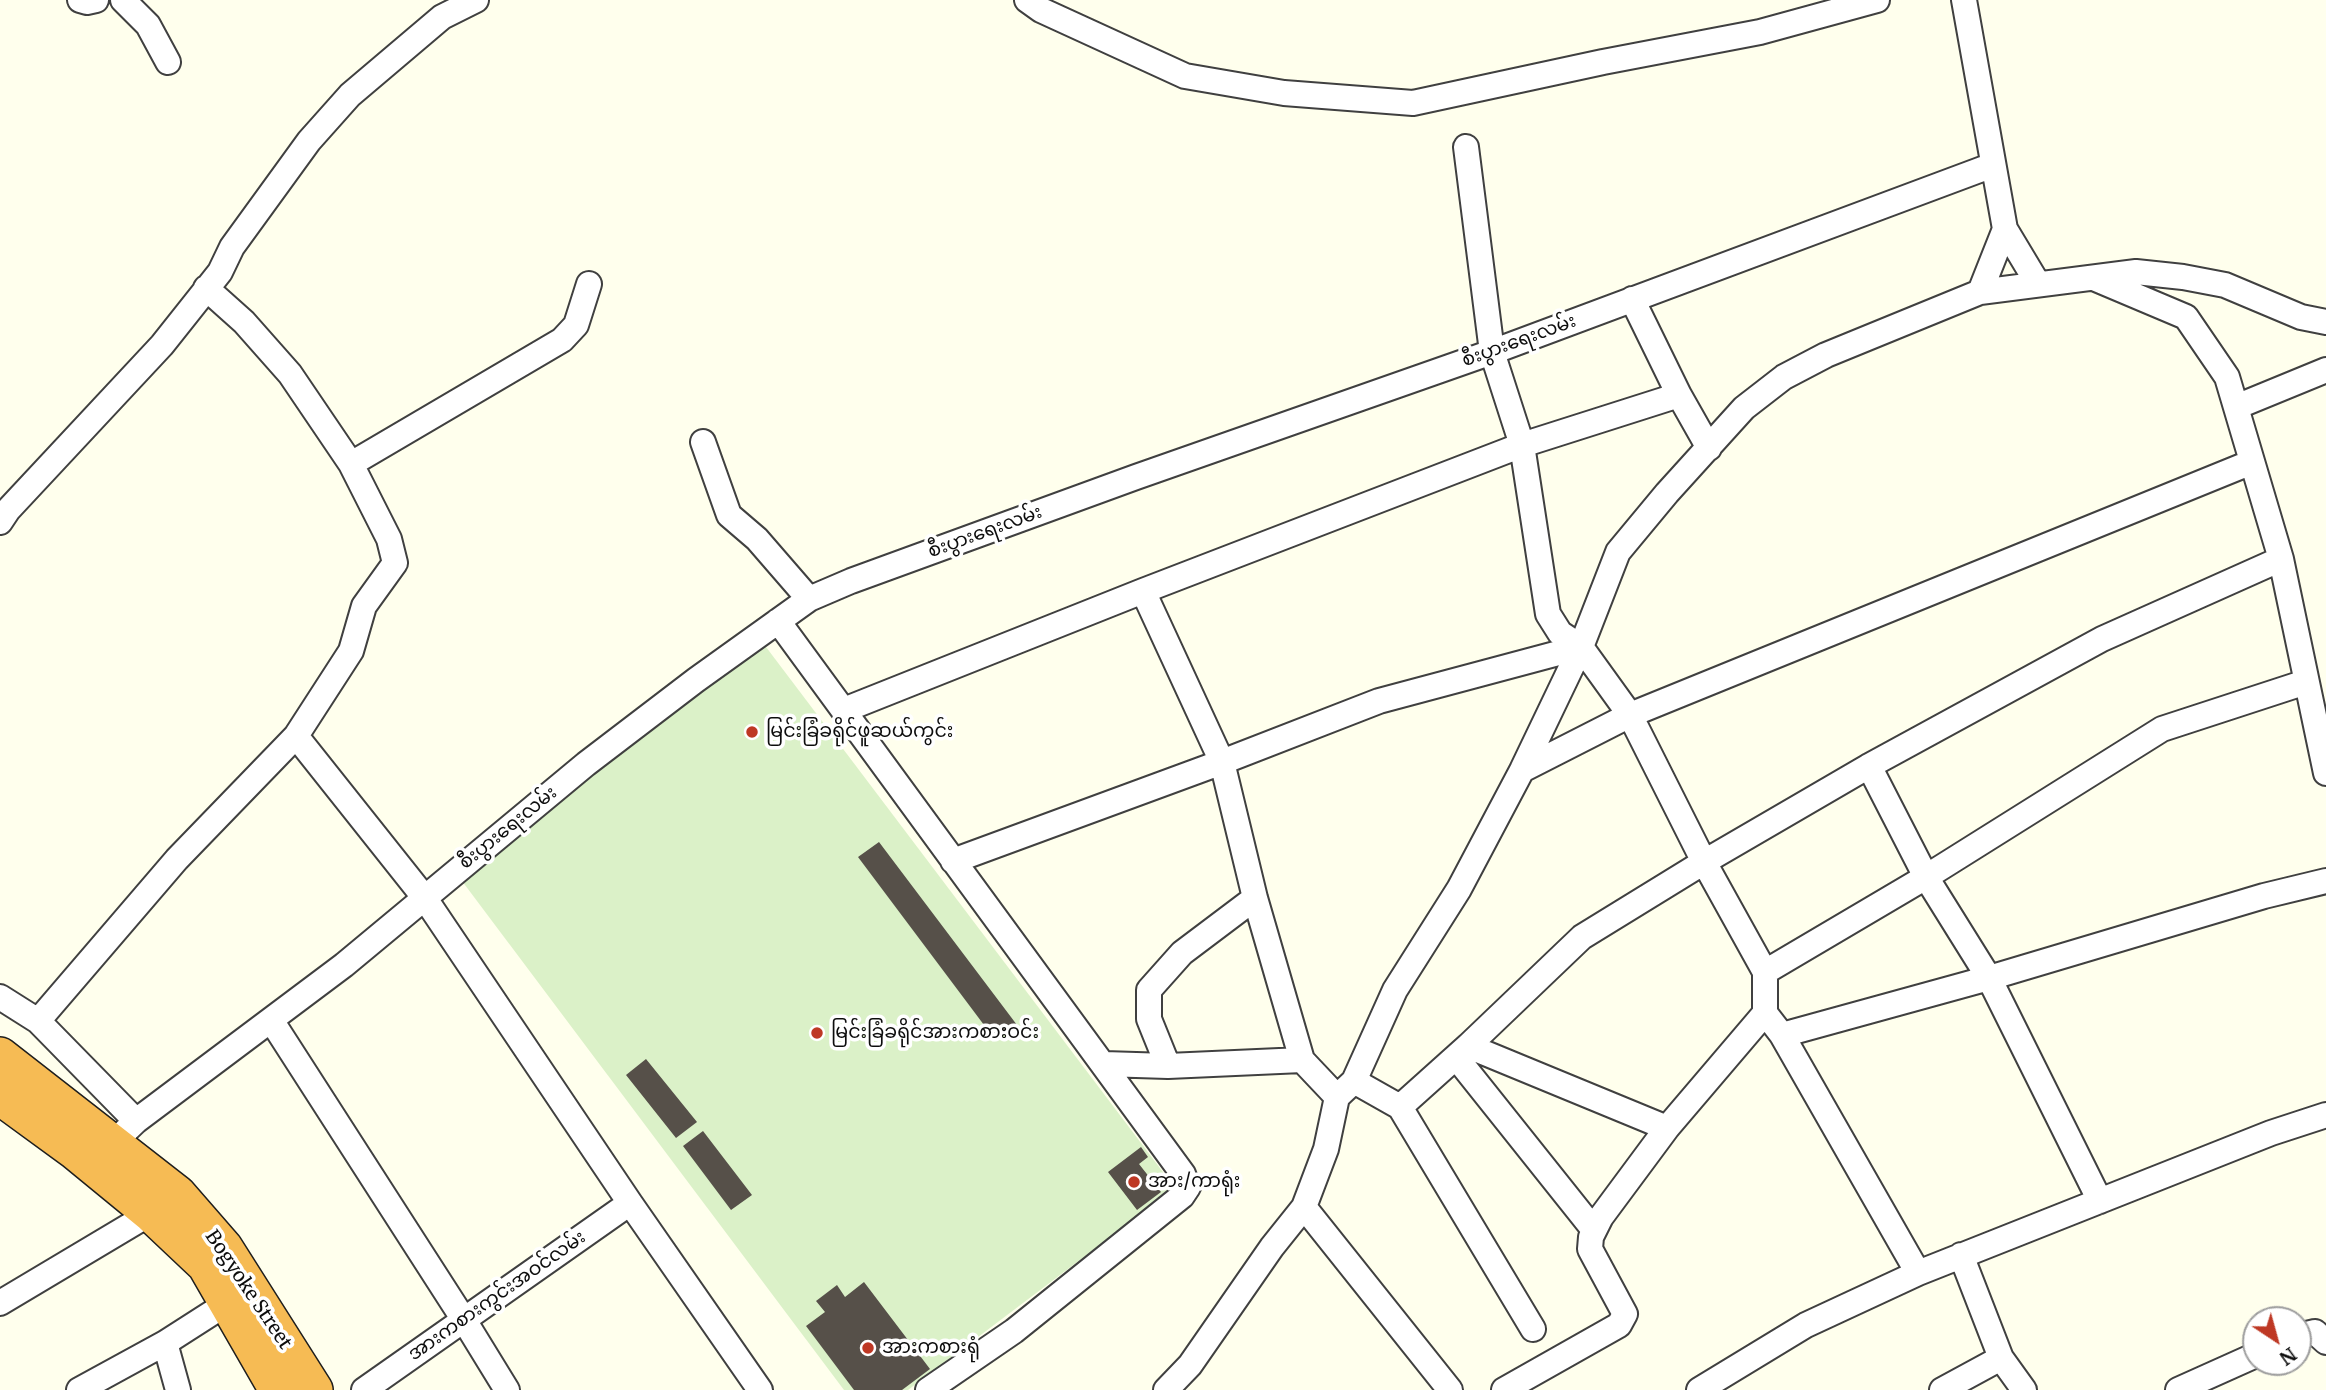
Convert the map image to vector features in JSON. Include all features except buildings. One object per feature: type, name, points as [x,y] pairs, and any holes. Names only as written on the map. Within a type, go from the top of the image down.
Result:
[{"type":"highway","points":[[0,1056],[124,1132],[164,1204],[206,1265],[278,1390]]},
{"type":"highway","points":[[0,1096],[74,1150],[164,1204]]},
{"type":"highway","name":"Bogyoke Street","points":[[164,1204],[224,1248],[314,1390]]},
{"type":"street","points":[[80,0],[96,0]]},
{"type":"street","points":[[123,0],[148,25],[168,62]]},
{"type":"street","points":[[3,511],[162,345],[220,272],[232,247],[309,141],[350,95],[442,17],[476,0]]},
{"type":"street","points":[[1027,0],[1041,10],[1185,76],[1284,93],[1413,103],[1760,32],[1877,0]]},
{"type":"street","points":[[1964,0],[2005,229],[2038,284]]},
{"type":"street","points":[[1466,147],[1492,352],[1522,445],[1548,614],[1560,633],[1581,647],[1630,715],[1704,862],[1765,972],[1765,1013],[1782,1035],[1918,1273]]},
{"type":"street","name":"စီးပွားရေးလမ်း","points":[[124,1132],[344,965],[586,764],[810,599],[851,581],[1136,477],[1492,352],[1993,165]]},
{"type":"street","points":[[1980,292],[2005,229]]},
{"type":"street","points":[[1166,1390],[1190,1365],[1272,1247],[1304,1207],[1345,1089],[1395,990],[1458,889],[1522,771],[1581,647],[1618,552],[1744,408],[1784,377],[1826,355],[1980,292],[2136,272],[2225,285],[2301,317],[2326,322]]},
{"type":"street","points":[[2092,277],[2186,317],[2227,377],[2281,559],[2326,773]]},
{"type":"street","points":[[351,464],[562,340],[576,325],[589,284]]},
{"type":"street","points":[[38,1021],[177,859],[296,736],[351,651],[364,606],[395,563],[389,539],[351,464],[290,374],[244,322],[206,288]]},
{"type":"street","points":[[1633,299],[1679,395],[1709,448]]},
{"type":"street","points":[[2236,407],[2326,370]]},
{"type":"street","points":[[844,710],[1522,445],[1679,395]]},
{"type":"street","points":[[703,442],[729,515],[757,539],[810,599]]},
{"type":"street","points":[[1522,771],[1630,715],[2252,461]]},
{"type":"street","points":[[1400,1107],[1582,937],[1869,766],[2102,639],[2281,559]]},
{"type":"street","points":[[1143,591],[1222,762],[1255,898],[1302,1060]]},
{"type":"street","points":[[778,621],[1184,1174],[1188,1187],[1182,1196],[1014,1331],[928,1390]]},
{"type":"street","points":[[953,861],[1379,701],[1581,647]]},
{"type":"street","points":[[1765,972],[1926,877],[2162,729],[2306,682]]},
{"type":"street","points":[[296,736],[424,897],[630,1203],[760,1390]]},
{"type":"street","points":[[1869,766],[1926,877],[1989,978],[2100,1201]]},
{"type":"street","points":[[1782,1035],[1989,978],[2264,896],[2326,881]]},
{"type":"street","points":[[1168,1066],[1149,1020],[1149,990],[1182,953],[1255,898]]},
{"type":"street","points":[[0,997],[38,1021],[124,1132]]},
{"type":"street","points":[[1504,1390],[1619,1325],[1625,1314],[1590,1249],[1594,1230],[1667,1128],[1765,1013]]},
{"type":"street","points":[[271,1020],[507,1390]]},
{"type":"street","points":[[1462,1051],[1667,1128]]},
{"type":"street","points":[[1462,1051],[1594,1230]]},
{"type":"street","points":[[1104,1065],[1168,1066],[1302,1060],[1345,1089],[1400,1107],[1533,1329]]},
{"type":"street","points":[[1699,1390],[1806,1325],[1918,1273],[2271,1133],[2326,1115]]},
{"type":"street","name":"အားကစားကွင်းအဝင်လမ်း","points":[[363,1390],[630,1203]]},
{"type":"street","points":[[0,1303],[164,1204]]},
{"type":"street","points":[[1304,1207],[1450,1390]]},
{"type":"street","points":[[1961,1255],[2001,1358],[2024,1390]]},
{"type":"street","points":[[79,1390],[165,1343],[229,1303]]},
{"type":"street","points":[[2312,1333],[2315,1332],[2326,1342]]},
{"type":"street","points":[[165,1343],[178,1390]]},
{"type":"street","points":[[1942,1390],[2001,1358]]},
{"type":"street","points":[[2178,1390],[2242,1361]]},
{"type":"green space","name":"မြင်းခြံခရိုင်အားကစားဝင်း","points":[[763,643],[1175,1188],[908,1390],[844,1390],[459,877]]},
{"type":"place","name":"မြင်းခြံခရိုင်ဖူဆယ်ကွင်း","points":[[752,732]]},
{"type":"place","name":"မြင်းခြံခရိုင်အားကစားဝင်း","points":[[817,1033]]},
{"type":"place","name":"အား/ကာရုံး","points":[[1134,1182]]},
{"type":"place","name":"အားကစားရုံ","points":[[868,1348]]}]
